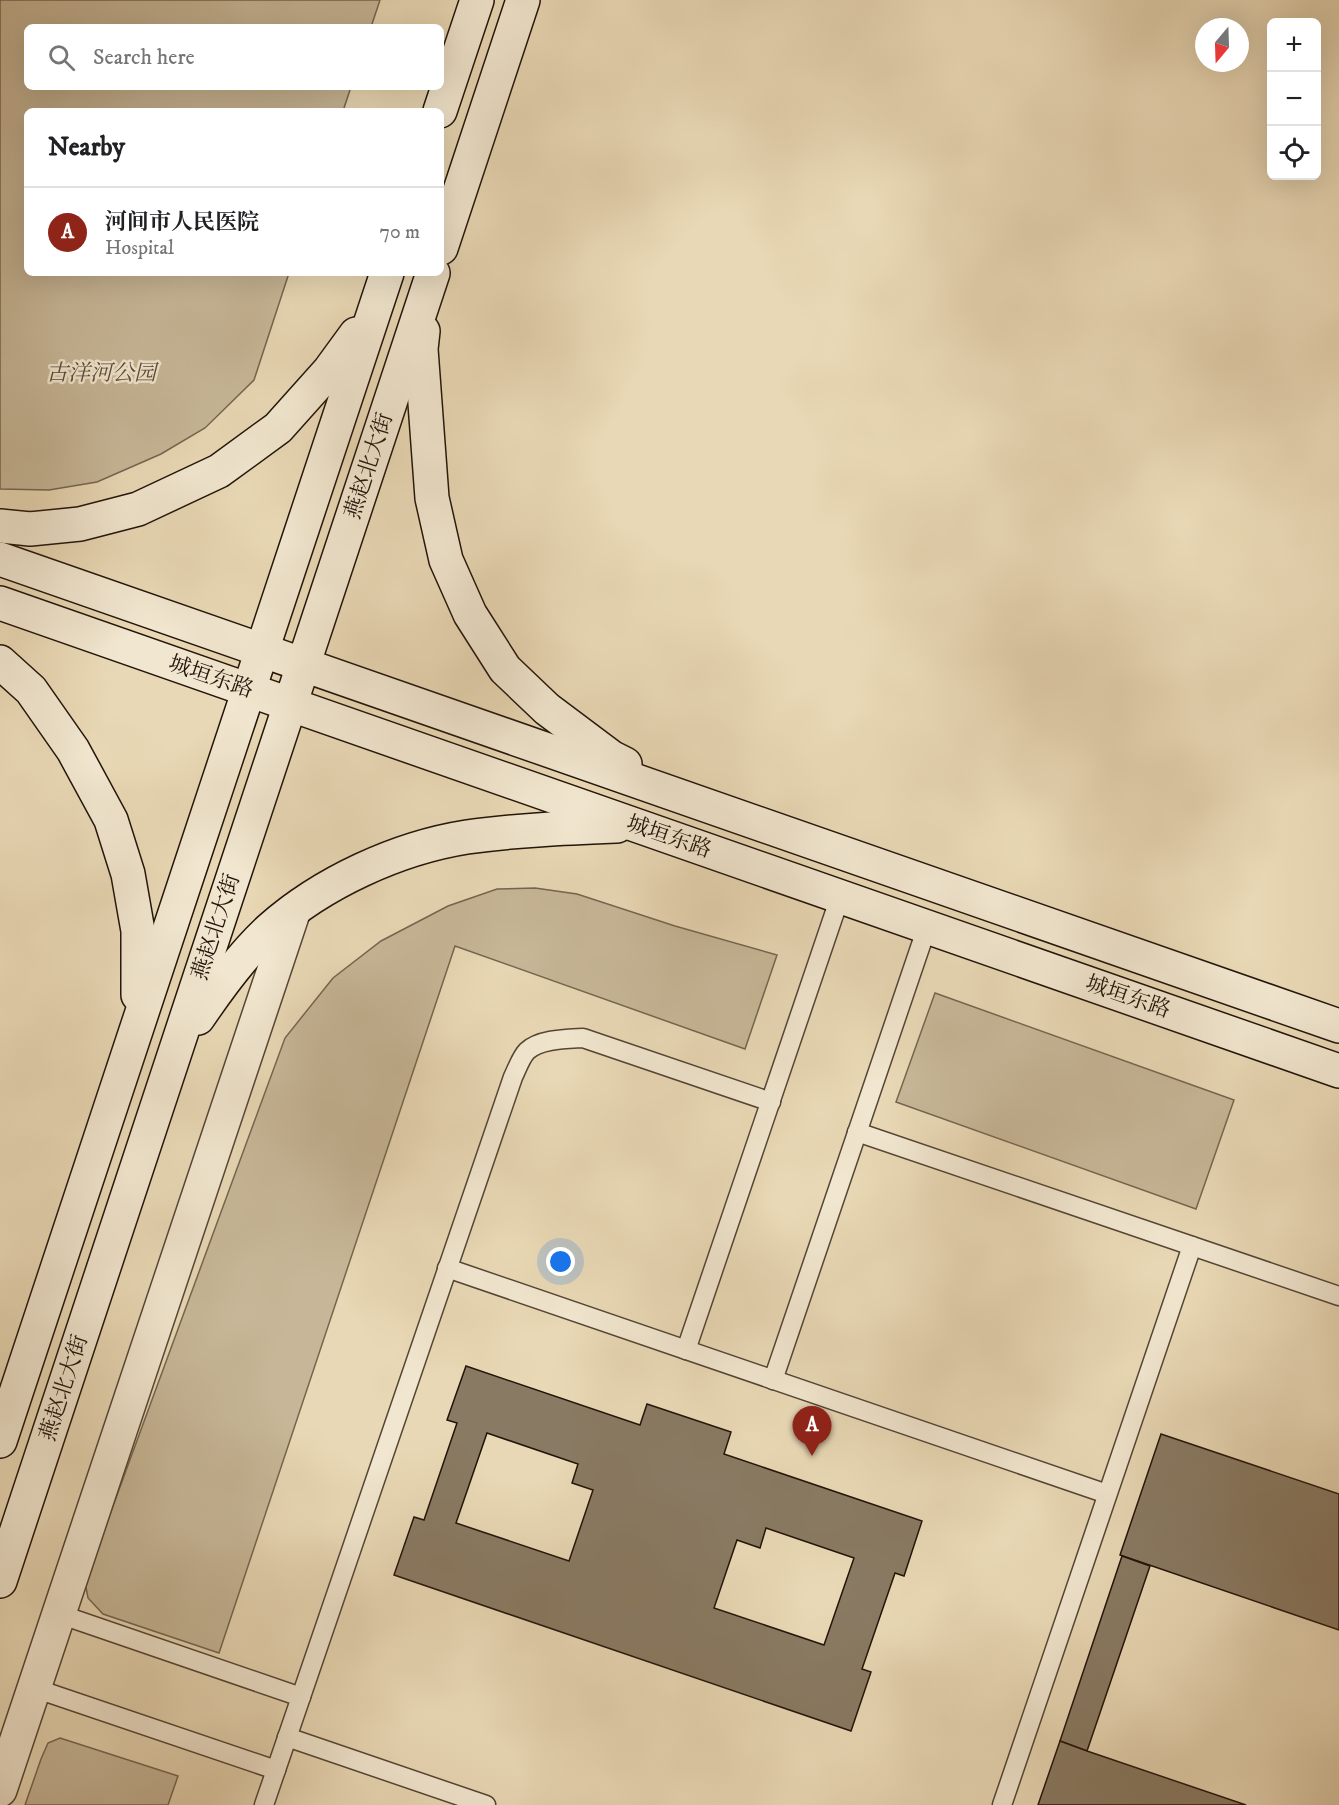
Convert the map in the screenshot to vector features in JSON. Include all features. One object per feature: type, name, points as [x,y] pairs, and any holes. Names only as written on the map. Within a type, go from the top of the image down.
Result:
[{"type":"main road","points":[[441,108],[477,0]]},
{"type":"main road","points":[[444,239],[523,0]]},
{"type":"main road","name":"燕赵北大街","points":[[0,1441],[386,276]]},
{"type":"main road","points":[[429,284],[421,349],[432,498],[446,560],[470,614],[505,669],[547,709],[611,757],[696,801]]},
{"type":"main road","name":"燕赵北大街","points":[[0,1581],[429,284]]},
{"type":"main road","points":[[0,526],[30,529],[80,524],[138,509],[219,471],[278,428],[329,371],[376,306]]},
{"type":"main road","name":"城垣东路","points":[[0,559],[1339,1026]]},
{"type":"main road","name":"城垣东路","points":[[0,603],[1339,1071]]},
{"type":"main road","points":[[0,662],[31,690],[73,750],[111,820],[128,874],[138,931],[138,1023]]},
{"type":"main road","points":[[175,1052],[221,983],[268,931],[294,910],[354,873],[406,852],[465,837],[547,829],[636,825]]},
{"type":"main road","points":[[0,1790],[294,910]]},
{"type":"lane","points":[[686,1350],[840,897]]},
{"type":"lane","points":[[773,1380],[927,927]]},
{"type":"lane","points":[[264,1805],[513,1077],[526,1052],[537,1046],[556,1041],[583,1038],[771,1102]]},
{"type":"lane","points":[[857,1132],[1339,1296]]},
{"type":"lane","points":[[1002,1805],[1192,1246]]},
{"type":"lane","points":[[447,1268],[1107,1494]]},
{"type":"lane","points":[[59,1614],[301,1697]]},
{"type":"lane","points":[[34,1688],[276,1770]]},
{"type":"lane","points":[[287,1737],[486,1805]]},
{"type":"green space","name":"古洋河公园","points":[[0,0],[380,0],[372,24],[24,24],[24,90],[350,90],[344,108],[24,108],[24,276],[288,276],[254,380],[205,428],[161,454],[97,482],[49,490],[0,489]]},
{"type":"green space","points":[[535,888],[577,894],[675,926],[777,955],[745,1049],[455,946],[219,1653],[103,1614],[88,1598],[85,1582],[285,1038],[333,978],[381,941],[448,906],[497,889]]},
{"type":"green space","points":[[935,993],[1234,1100],[1196,1209],[896,1102]]},
{"type":"green space","points":[[60,1738],[178,1776],[168,1805],[25,1805],[48,1743]]},
{"type":"building","points":[[466,1366],[640,1425],[647,1404],[731,1432],[724,1454],[922,1521],[904,1576],[895,1573],[862,1669],[871,1672],[851,1731],[394,1575],[414,1517],[424,1520],[457,1423],[447,1420]],"holes":[[[487,1433],[578,1464],[572,1483],[593,1490],[569,1561],[456,1523]],[[766,1528],[854,1558],[824,1645],[714,1608],[737,1540],[760,1548]]]},
{"type":"building","points":[[1161,1434],[1339,1494],[1339,1630],[1120,1555]]},
{"type":"building","points":[[1122,1556],[1150,1566],[1087,1751],[1060,1741]]},
{"type":"building","points":[[1060,1741],[1087,1751],[1246,1805],[1038,1805]]},
{"type":"place","name":"河间市人民医院","points":[[812,1456]]}]
